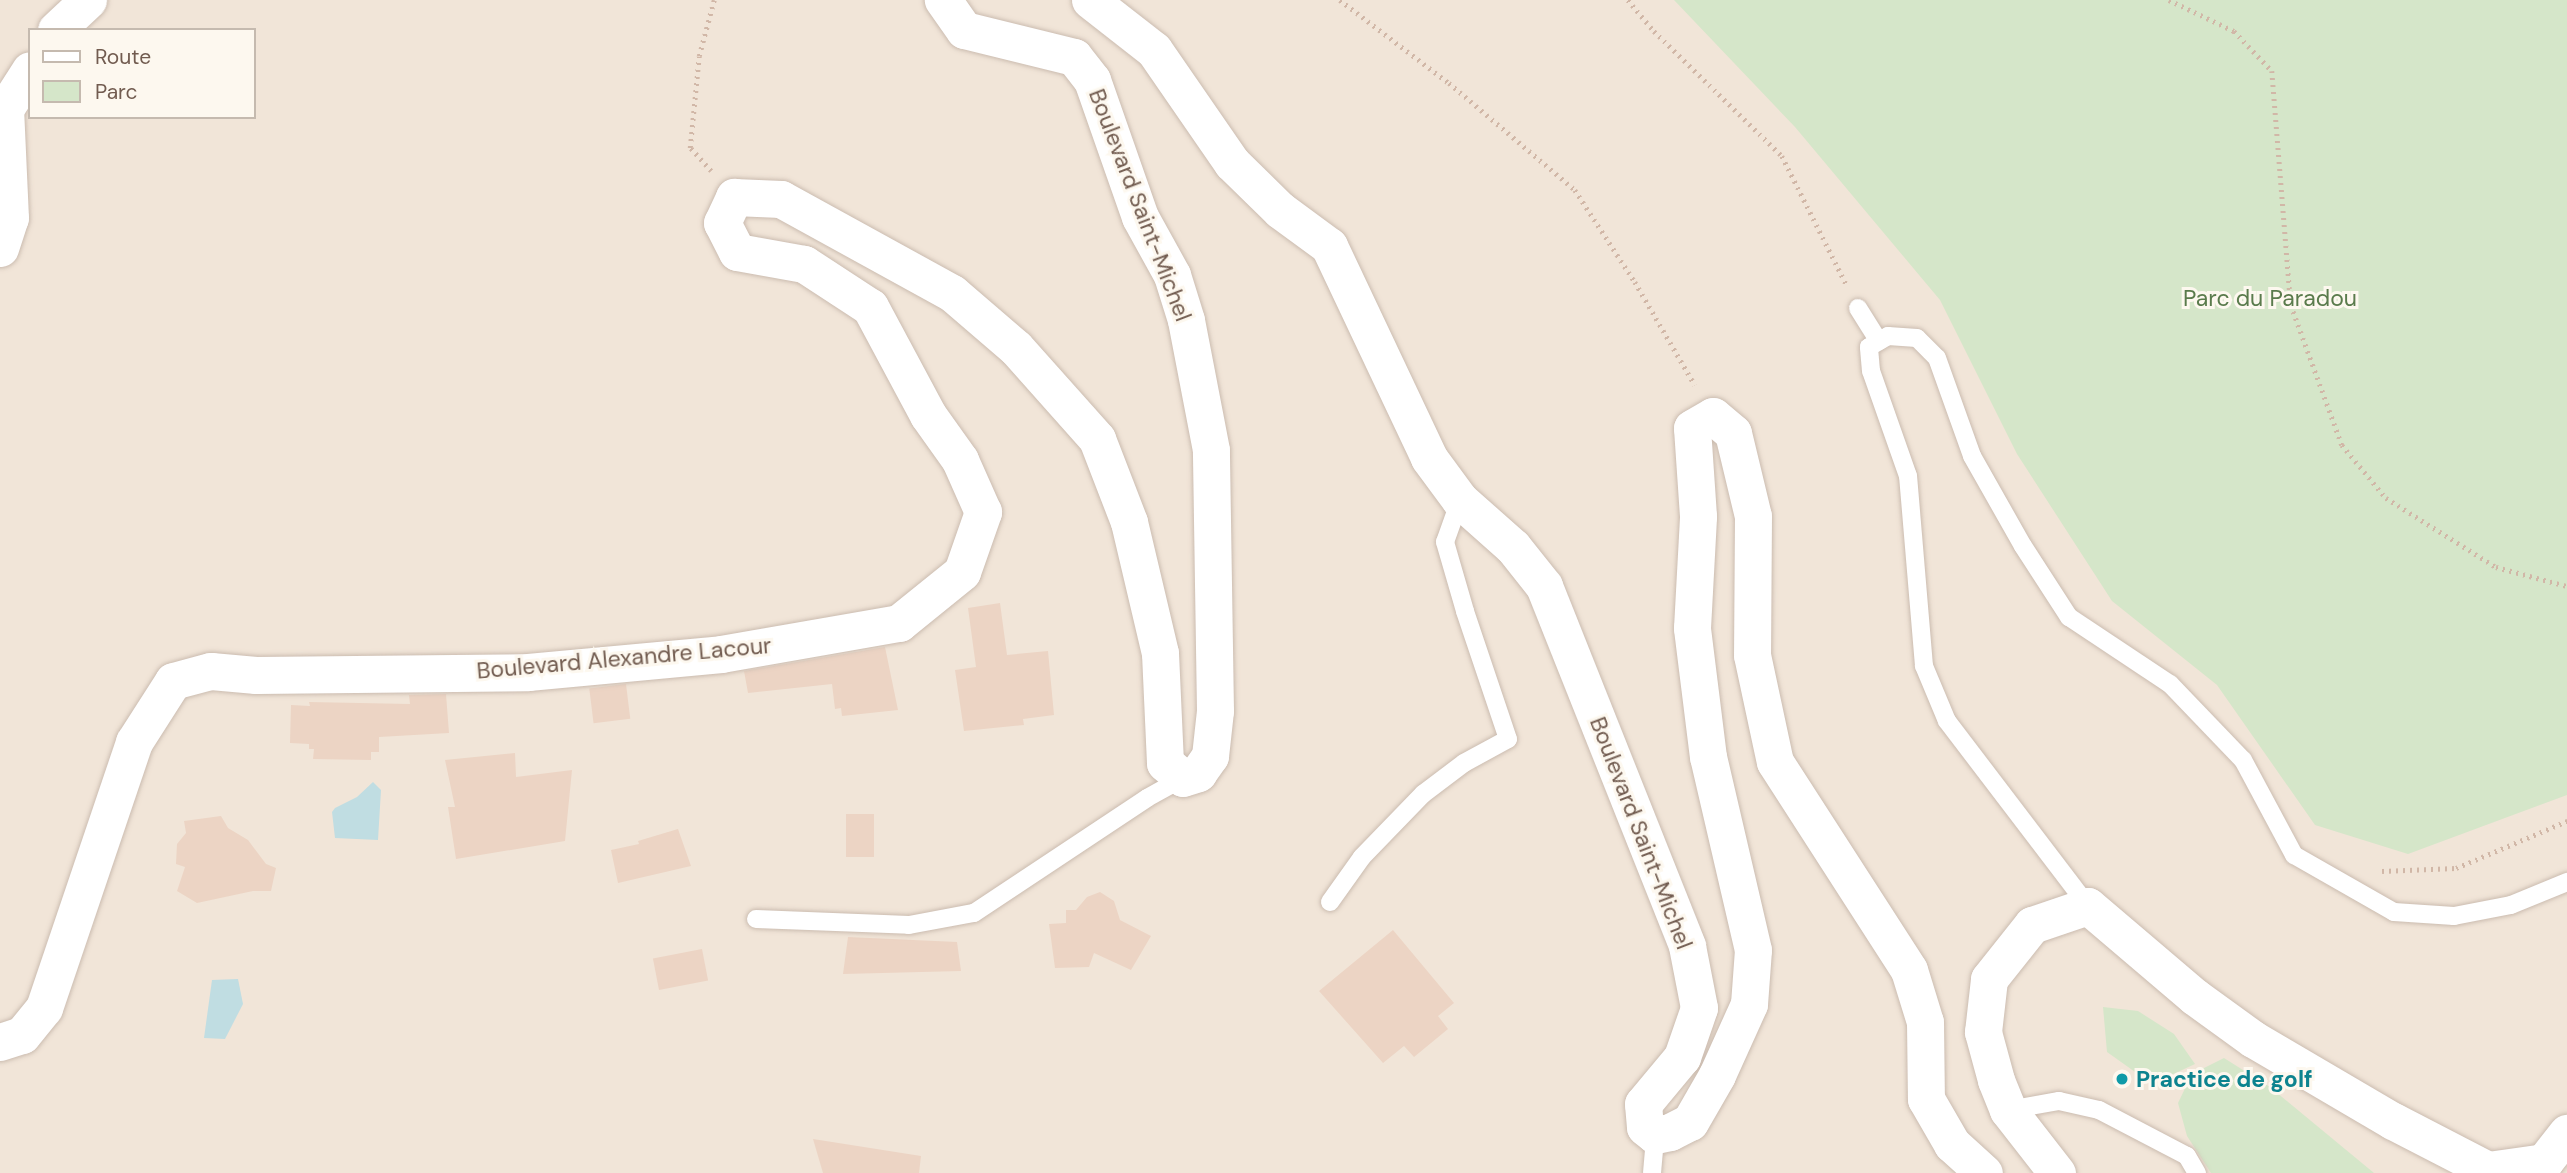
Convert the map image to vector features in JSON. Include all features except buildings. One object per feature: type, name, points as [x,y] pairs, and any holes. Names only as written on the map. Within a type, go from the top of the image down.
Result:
[{"type":"street","points":[[58,28],[88,0]]},
{"type":"street","name":"Boulevard Saint-Michel","points":[[943,0],[964,30],[1074,57],[1092,80],[1140,217],[1172,275],[1183,309],[1211,450],[1215,711],[1210,756],[1198,773],[1183,778]]},
{"type":"street","name":"Boulevard Saint-Michel","points":[[1090,0],[1154,50],[1232,163],[1280,210],[1329,246],[1429,458],[1460,500],[1513,547],[1544,586],[1687,946],[1699,1008],[1682,1057],[1643,1104],[1645,1126],[1655,1135]]},
{"type":"street","points":[[0,248],[10,218],[5,109],[28,73]]},
{"type":"street","points":[[734,197],[781,199],[952,293],[1017,348],[1097,439],[1129,522],[1160,653],[1165,763],[1183,778]]},
{"type":"street","name":"Boulevard Alexandre Lacour","points":[[0,1042],[22,1035],[44,1008],[134,742],[173,681],[211,671],[256,675],[528,672],[721,654],[899,623],[962,572],[983,512],[960,460],[928,415],[870,307],[804,264],[737,252],[722,223],[734,197]]},
{"type":"street","points":[[1655,1135],[1670,1132],[1690,1122],[1717,1075],[1749,1004],[1753,950],[1708,757],[1692,628],[1698,516],[1692,428],[1713,416],[1733,433],[1752,516],[1752,655],[1775,762],[1909,970],[1925,1022],[1926,1099],[1952,1144],[1984,1173]]},
{"type":"street","points":[[2057,1173],[2008,1110],[1983,1032],[1989,979],[2032,925],[2088,906],[2195,997],[2253,1039],[2393,1121],[2488,1170],[2544,1162],[2567,1133]]},
{"type":"lane","points":[[1858,308],[1879,341]]},
{"type":"lane","points":[[2088,906],[1947,721],[1924,666],[1908,476],[1871,371],[1869,347],[1888,336],[1917,338],[1937,358],[1972,456],[2023,546],[2069,617],[2170,684],[2243,760],[2294,855],[2394,912],[2454,916],[2511,905],[2567,881]]},
{"type":"lane","points":[[1330,902],[1362,858],[1423,794],[1464,763],[1508,739],[1465,611],[1446,542],[1460,500]]},
{"type":"lane","points":[[756,919],[909,925],[974,913],[1147,798],[1183,778]]},
{"type":"lane","points":[[2008,1110],[2059,1101],[2099,1110],[2187,1156],[2197,1173]]},
{"type":"lane","points":[[1652,1173],[1655,1135]]},
{"type":"path","points":[[714,0],[699,56],[690,148],[734,197]]},
{"type":"path","points":[[1340,0],[1449,83],[1574,190],[1636,282],[1713,416]]},
{"type":"path","points":[[1628,0],[1654,31],[1782,156],[1858,308]]},
{"type":"path","points":[[2169,0],[2234,31],[2272,71],[2291,305],[2342,445],[2386,498],[2496,567],[2567,586]]},
{"type":"path","points":[[2337,881],[2370,872],[2456,868],[2567,821]]},
{"type":"shaded area","points":[[0,0],[2567,0],[2567,1173],[0,1173]]},
{"type":"green space","name":"Parc du Paradou","points":[[1674,0],[2567,0],[2567,795],[2408,854],[2315,825],[2217,685],[2112,601],[2017,454],[1940,300],[1795,127]]},
{"type":"green space","points":[[2103,1007],[2138,1011],[2174,1034],[2195,1064],[2152,1084],[2107,1052]]},
{"type":"green space","points":[[2224,1058],[2270,1087],[2374,1173],[2211,1173],[2187,1136],[2178,1103],[2192,1074]]},
{"type":"water","points":[[373,782],[381,790],[378,840],[335,838],[332,812],[357,797]]},
{"type":"water","points":[[238,979],[243,1004],[225,1039],[204,1038],[212,980]]},
{"type":"place","name":"Practice de golf","points":[[2122,1079]]}]
